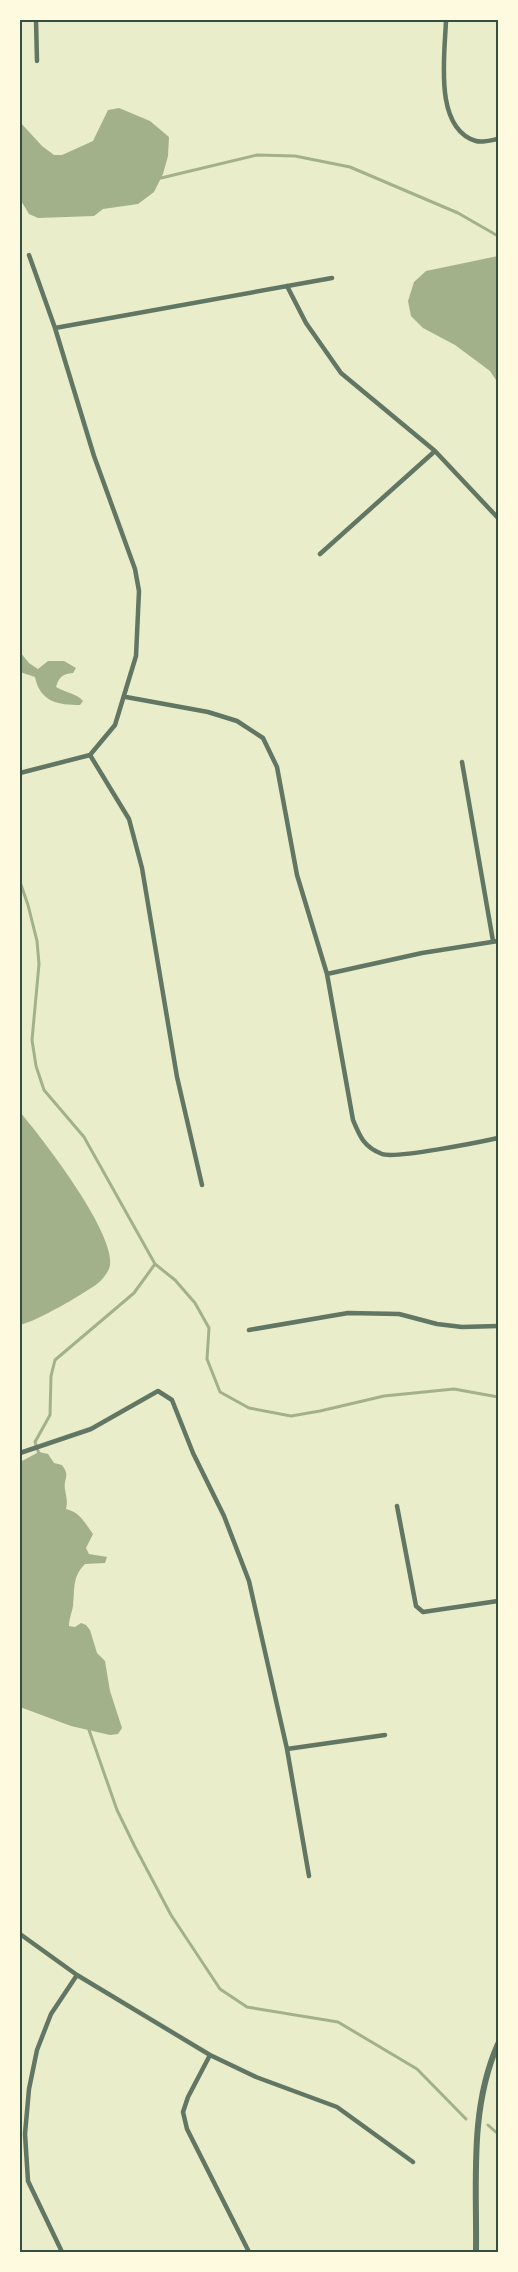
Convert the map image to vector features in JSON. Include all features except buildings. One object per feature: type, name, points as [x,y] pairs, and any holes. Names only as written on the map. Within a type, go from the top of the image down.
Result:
[{"type":"street","points":[[36,20],[37,61]]},
{"type":"street","points":[[446,20],[444,80],[450,118],[461,134],[478,142],[498,139]]},
{"type":"street","points":[[20,773],[90,755],[115,725],[126,696],[136,656],[140,591],[135,569],[94,456],[55,328],[29,255]]},
{"type":"street","points":[[55,328],[332,278]]},
{"type":"street","points":[[287,286],[324,352],[342,373],[435,451],[498,519]]},
{"type":"street","points":[[320,554],[435,451]]},
{"type":"street","points":[[126,696],[208,712],[237,721],[263,738],[277,767],[297,875],[327,975],[353,1120],[362,1142],[384,1155],[412,1153],[498,1138]]},
{"type":"street","points":[[90,755],[129,819],[142,868],[177,1077],[202,1185]]},
{"type":"street","points":[[327,975],[422,953],[496,941],[462,762]]},
{"type":"street","points":[[249,1330],[348,1313],[399,1314],[437,1324],[498,1326]]},
{"type":"street","points":[[20,1453],[92,1429],[158,1391],[172,1400],[193,1453],[224,1516],[249,1581],[287,1749],[309,1876]]},
{"type":"street","points":[[397,1506],[416,1606],[423,1612],[498,1601]]},
{"type":"street","points":[[287,1749],[386,1735]]},
{"type":"street","points":[[20,1934],[77,1975],[210,2055],[256,2077],[337,2107],[413,2162]]},
{"type":"street","points":[[62,2253],[28,2181],[25,2134],[29,2089],[37,2050],[51,2014],[77,1975]]},
{"type":"street","points":[[476,2253],[476,2126],[486,2078],[498,2044]]},
{"type":"street","points":[[210,2055],[188,2097],[183,2112],[187,2129],[249,2253]]},
{"type":"street","points":[[20,2183],[28,2181]]},
{"type":"shaded area","points":[[119,108],[150,121],[169,137],[168,156],[163,174],[154,192],[138,204],[103,209],[94,216],[38,218],[29,214],[20,199],[20,122],[42,146],[54,155],[62,155],[93,141],[108,110]]},
{"type":"shaded area","points":[[498,256],[498,383],[490,371],[455,345],[423,328],[411,316],[408,301],[414,282],[426,271]]},
{"type":"shaded area","points":[[20,652],[29,663],[38,669],[48,661],[64,661],[76,668],[73,673],[61,677],[56,687],[80,698],[83,701],[80,705],[57,703],[46,697],[37,685],[35,677],[20,672]]},
{"type":"shaded area","points":[[20,1112],[44,1142],[90,1209],[108,1250],[110,1265],[103,1278],[90,1289],[48,1313],[20,1325]]},
{"type":"shaded area","points":[[39,1452],[48,1454],[54,1463],[62,1465],[65,1469],[66,1509],[79,1516],[93,1534],[86,1548],[89,1554],[107,1557],[105,1563],[85,1564],[78,1574],[69,1626],[75,1627],[81,1623],[86,1625],[90,1630],[97,1653],[105,1661],[110,1691],[122,1728],[118,1734],[110,1735],[71,1726],[20,1707],[20,1462]]},
{"type":"waterway","points":[[161,178],[257,155],[295,156],[350,167],[458,213],[498,236]]},
{"type":"waterway","points":[[20,882],[37,941],[39,964],[32,1040],[36,1066],[44,1090],[84,1137],[155,1264],[175,1280],[195,1303],[209,1328],[207,1359],[220,1392],[249,1408],[291,1416],[384,1396],[454,1389],[498,1397]]},
{"type":"waterway","points":[[39,1454],[35,1442],[50,1415],[51,1376],[55,1360],[134,1293],[155,1264]]},
{"type":"waterway","points":[[89,1730],[117,1810],[135,1847],[171,1915],[220,1989],[247,2007],[338,2022],[417,2069],[466,2119]]},
{"type":"waterway","points":[[488,2125],[498,2134]]}]
